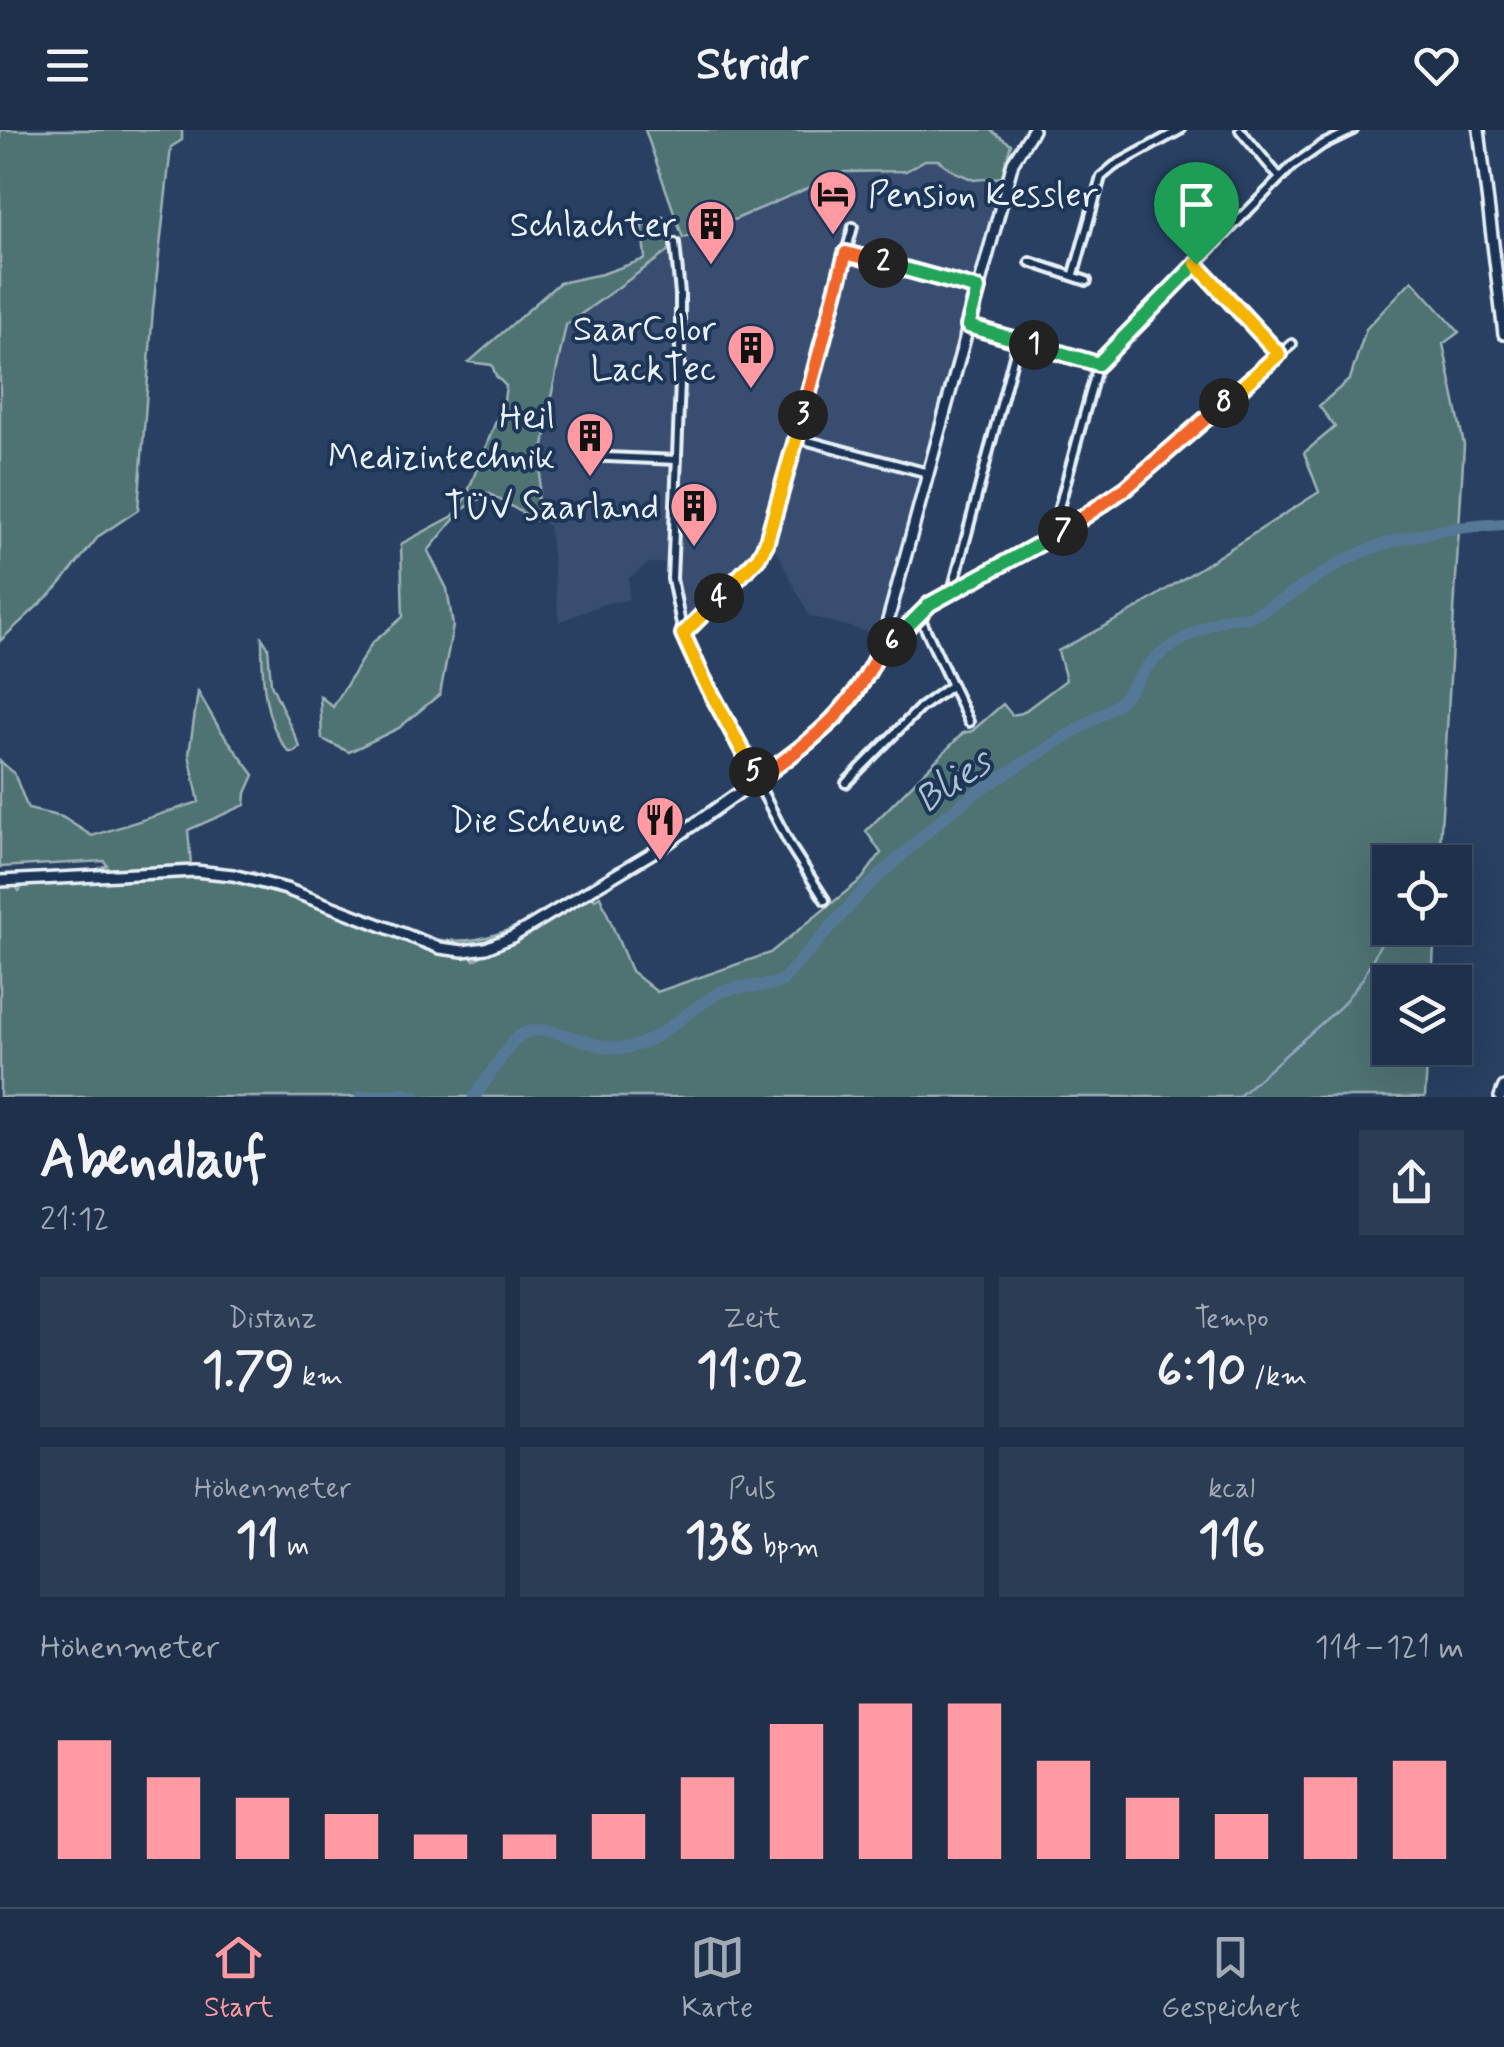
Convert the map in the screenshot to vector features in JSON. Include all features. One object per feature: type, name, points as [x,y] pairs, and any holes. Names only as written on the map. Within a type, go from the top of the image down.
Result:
[{"type":"street","points":[[0,881],[195,871],[233,875],[286,889],[440,948],[463,951],[500,943],[586,894],[758,780],[838,718],[865,681],[881,646],[1013,162],[1033,130]]},
{"type":"street","points":[[1074,274],[1102,177],[1114,166],[1180,130]]},
{"type":"street","points":[[1240,130],[1280,178]]},
{"type":"street","points":[[1051,538],[1098,364],[1280,178],[1309,153],[1353,130]]},
{"type":"street","points":[[1480,130],[1504,334]]},
{"type":"street","points":[[683,634],[746,571],[766,544],[853,227]]},
{"type":"street","points":[[675,243],[680,330],[673,599],[702,676],[791,847],[825,900]]},
{"type":"street","points":[[846,253],[978,289]]},
{"type":"street","points":[[1030,262],[1087,281]]},
{"type":"street","points":[[1196,264],[1279,354]]},
{"type":"street","points":[[968,326],[1098,364]]},
{"type":"street","points":[[952,592],[1018,340]]},
{"type":"street","points":[[881,646],[896,640],[918,614],[952,592],[1086,518],[1292,344]]},
{"type":"street","points":[[797,438],[928,473]]},
{"type":"street","points":[[584,456],[677,460]]},
{"type":"street","points":[[918,614],[970,722]]},
{"type":"street","points":[[846,784],[920,708],[952,685]]},
{"type":"street","points":[[1500,1097],[1504,1086]]},
{"type":"shaded area","points":[[925,160],[938,160],[955,172],[980,178],[1002,177],[879,635],[809,616],[774,546],[763,539],[755,555],[693,616],[682,614],[674,563],[649,563],[629,578],[628,600],[606,603],[559,622],[549,526],[535,520],[549,407],[566,325],[664,255],[671,242],[845,172],[906,171]]},
{"type":"green space","points":[[0,130],[182,130],[182,140],[171,147],[153,309],[138,510],[99,536],[57,588],[0,641]]},
{"type":"green space","points":[[645,130],[990,130],[1011,144],[1002,177],[974,180],[938,160],[925,160],[906,171],[845,172],[683,238]]},
{"type":"green space","points":[[663,217],[670,250],[566,325],[549,407],[535,520],[488,493],[461,511],[428,551],[447,589],[453,626],[440,694],[399,728],[349,752],[322,739],[320,696],[333,707],[372,643],[403,617],[401,544],[453,516],[465,499],[504,401],[506,386],[492,365],[469,362],[559,283],[645,259],[642,226]]},
{"type":"green space","points":[[1412,280],[1459,332],[1443,344],[1464,445],[1440,845],[1372,845],[1372,945],[1434,945],[1433,965],[1372,965],[1372,1065],[1427,1065],[1425,1097],[0,1097],[0,885],[19,884],[19,891],[25,884],[115,878],[234,879],[264,884],[470,954],[474,960],[591,895],[595,899],[600,896],[631,971],[657,992],[770,953],[862,879],[881,853],[866,831],[963,733],[972,731],[1003,704],[1012,715],[1022,713],[1066,680],[1058,651],[1131,612],[1319,492],[1304,453],[1335,427],[1319,406],[1350,379],[1366,329]]},
{"type":"green space","points":[[262,638],[268,647],[271,684],[300,747],[294,752],[289,752],[280,740],[269,713]]},
{"type":"green space","points":[[198,692],[254,775],[245,805],[188,830],[191,865],[253,872],[434,939],[455,941],[475,940],[511,929],[585,890],[506,937],[478,946],[455,946],[397,931],[301,891],[246,874],[186,869],[86,874],[107,865],[104,861],[0,867],[0,761],[14,773],[28,809],[62,817],[92,836],[199,802],[189,754]]},
{"type":"waterway","name":"Blies","points":[[474,1097],[515,1040],[531,1031],[556,1032],[597,1045],[623,1048],[662,1033],[723,991],[782,981],[862,892],[939,821],[977,792],[1118,704],[1151,662],[1190,635],[1225,619],[1254,615],[1347,559],[1385,544],[1444,530],[1504,524]]},
{"type":"waterway","points":[[1238,1097],[1341,1006],[1363,978],[1380,945]]},
{"type":"waterway","name":"Blies","points":[[361,1097],[416,1097]]},
{"type":"place","name":"Pension Kessler","points":[[833,236]]},
{"type":"place","name":"Schlachter","points":[[711,266]]},
{"type":"place","name":"SaarColor LackTec","points":[[751,390]]},
{"type":"place","name":"Heil Medizintechnik","points":[[590,478]]},
{"type":"place","name":"TÜV Saarland","points":[[694,548]]},
{"type":"place","name":"Die Scheune","points":[[660,862]]},
{"type":"route","points":[[846,253],[978,289],[968,326],[1098,364],[1196,264],[1279,354],[1100,508],[930,604],[896,640],[881,646],[865,681],[838,718],[758,780],[683,634],[758,558],[766,544],[846,253]]}]
